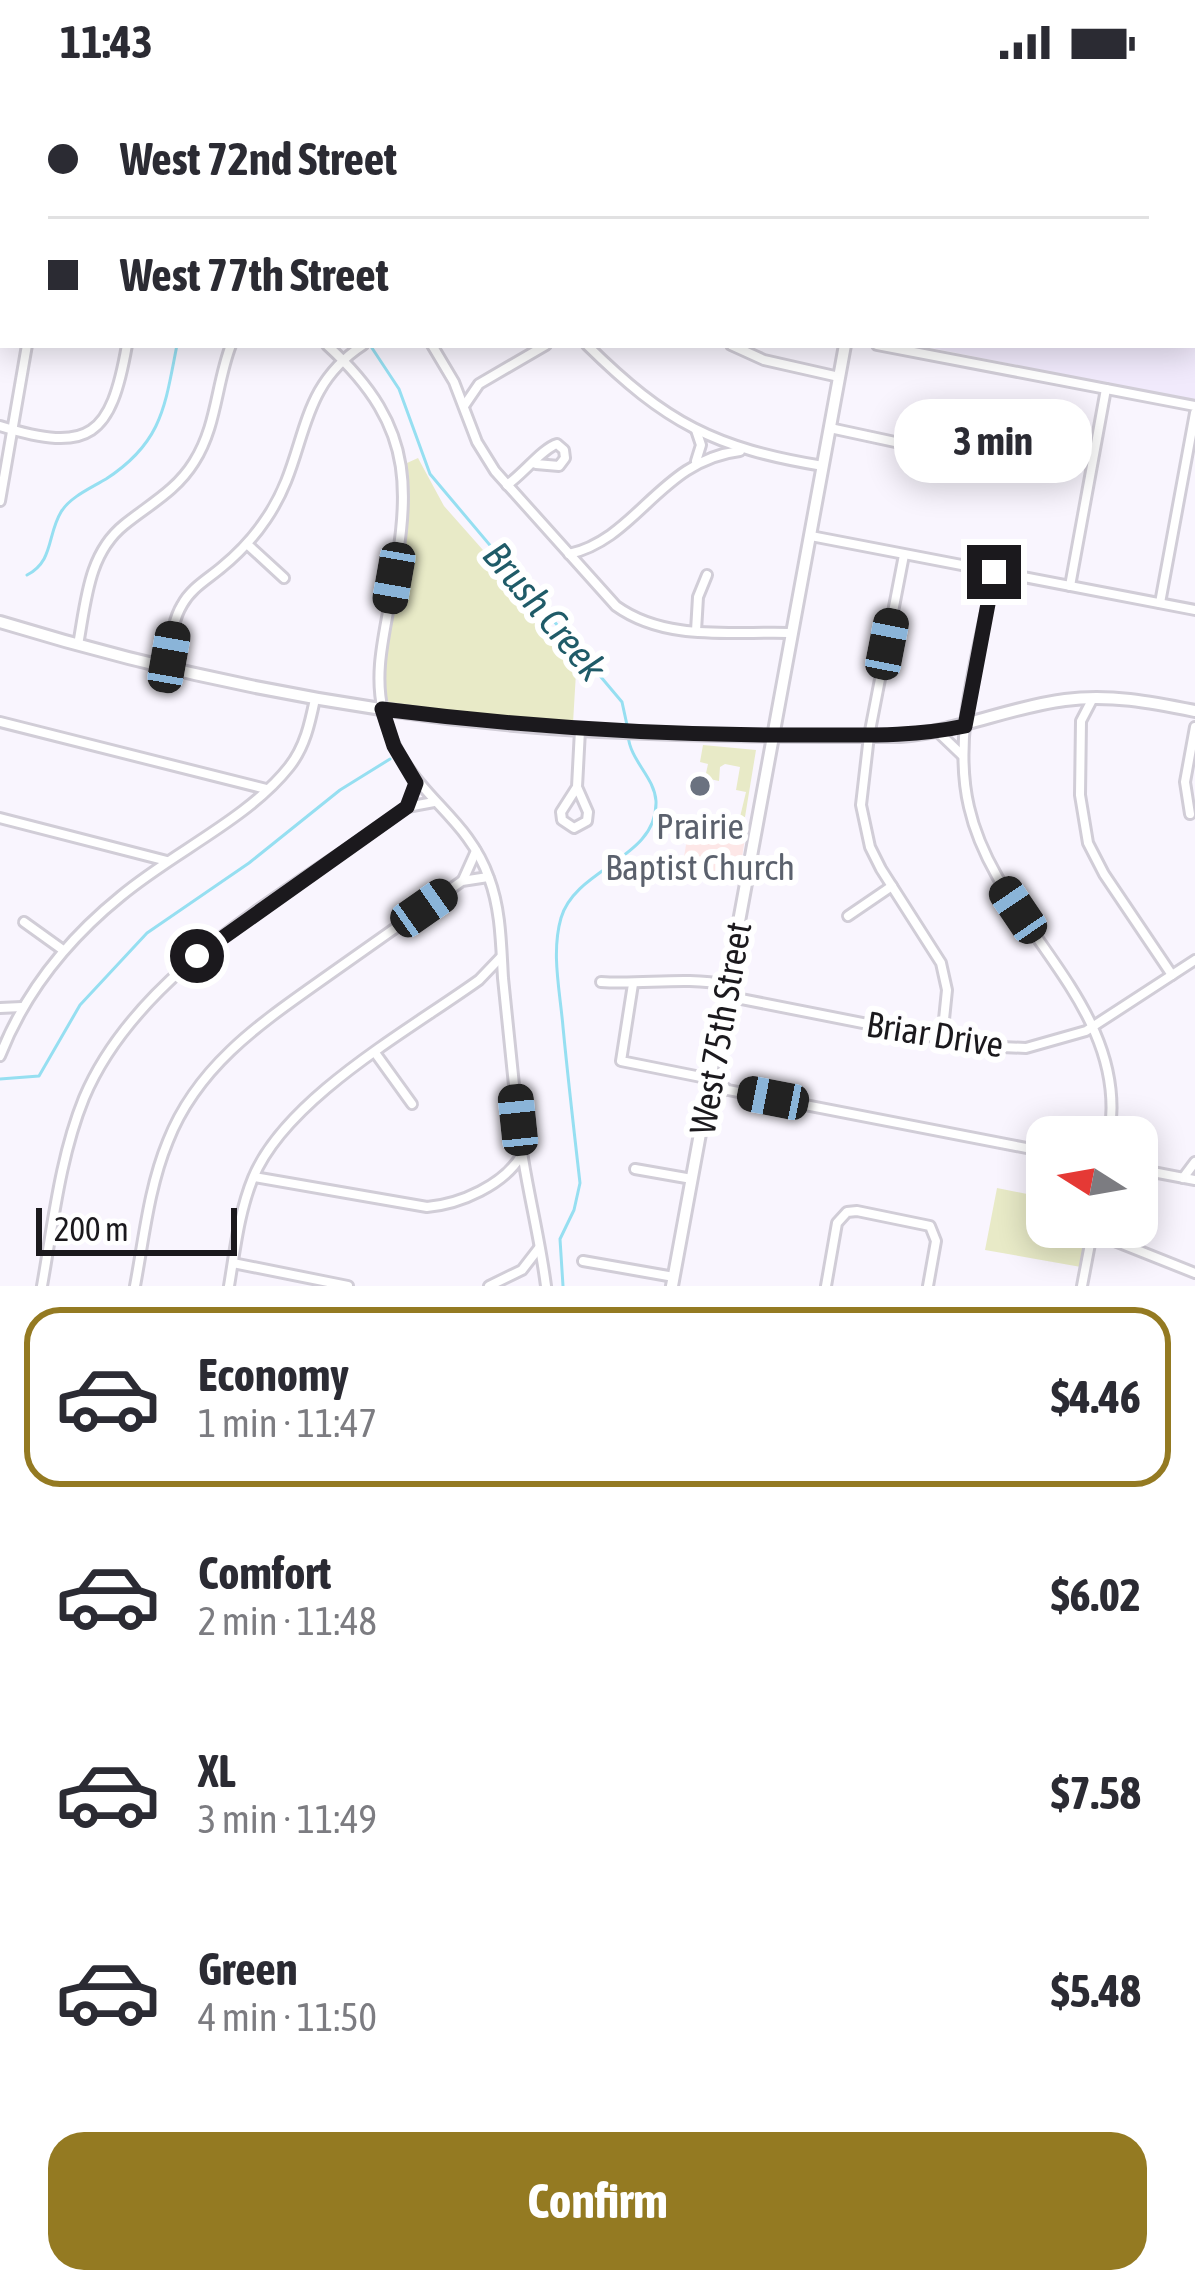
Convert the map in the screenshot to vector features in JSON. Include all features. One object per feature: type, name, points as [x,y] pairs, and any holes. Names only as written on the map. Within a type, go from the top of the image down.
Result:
[{"type":"main road","name":"West 75th Street","points":[[673,1282],[844,348]]},
{"type":"main road","points":[[0,622],[167,668],[315,699],[580,730],[773,736],[938,732],[1067,699],[1094,697],[1195,710]]},
{"type":"street","points":[[0,501],[27,348]]},
{"type":"street","points":[[0,426],[60,440],[93,429],[115,401],[126,348]]},
{"type":"street","points":[[78,645],[95,562],[112,537],[166,495],[194,463],[210,429],[229,348]]},
{"type":"street","points":[[330,348],[367,385],[395,439],[405,486],[404,522],[380,659],[382,709],[394,746],[416,783],[456,822],[489,878],[496,904],[526,1183],[545,1281]]},
{"type":"street","points":[[167,668],[181,605],[247,544],[287,481],[315,394],[359,348]]},
{"type":"street","points":[[434,348],[454,382],[477,442],[507,485],[607,597],[632,616],[671,630],[792,633]]},
{"type":"street","points":[[464,406],[479,384],[541,348]]},
{"type":"street","points":[[590,348],[645,398],[696,430],[741,450],[823,466]]},
{"type":"street","points":[[738,348],[777,364],[839,377]]},
{"type":"street","points":[[893,348],[1195,409],[1160,603]]},
{"type":"street","points":[[454,382],[479,384]]},
{"type":"street","points":[[1070,586],[1106,389]]},
{"type":"street","points":[[830,428],[923,448]]},
{"type":"street","points":[[695,462],[701,445],[696,430]]},
{"type":"street","points":[[568,554],[593,548],[695,462],[741,450]]},
{"type":"street","points":[[507,485],[536,464]]},
{"type":"street","points":[[811,536],[1195,610]]},
{"type":"street","points":[[247,544],[284,578]]},
{"type":"street","points":[[585,573],[593,548]]},
{"type":"street","points":[[904,555],[861,781],[863,824],[870,847],[941,963],[946,990],[942,1039]]},
{"type":"street","points":[[994,572],[965,726],[962,755],[969,811],[988,862],[1094,1026],[1110,1073],[1112,1116]]},
{"type":"street","points":[[695,632],[698,597],[707,575]]},
{"type":"street","points":[[972,689],[974,703],[986,720]]},
{"type":"street","points":[[1094,697],[1081,721],[1080,795],[1088,843],[1172,975]]},
{"type":"street","points":[[0,1056],[22,1007],[63,950],[121,896],[267,789],[289,767],[301,748],[315,699]]},
{"type":"street","points":[[1067,699],[1081,721]]},
{"type":"street","points":[[0,722],[267,789]]},
{"type":"street","points":[[1190,814],[1185,782],[1195,728]]},
{"type":"street","points":[[578,787],[561,812],[562,820],[574,828],[587,821],[588,812],[578,787],[580,730]]},
{"type":"street","points":[[938,732],[962,755]]},
{"type":"street","points":[[407,807],[416,783]]},
{"type":"street","points":[[42,1286],[76,1120],[118,1035],[154,993],[197,956],[407,807],[434,802]]},
{"type":"street","points":[[0,818],[168,861]]},
{"type":"street","points":[[462,881],[476,851]]},
{"type":"street","points":[[135,1286],[158,1168],[178,1118],[207,1074],[269,1017],[462,881],[489,878]]},
{"type":"street","points":[[848,916],[892,886]]},
{"type":"street","points":[[24,922],[63,950]]},
{"type":"street","points":[[229,1286],[242,1213],[254,1177],[278,1136],[308,1103],[478,980],[502,956]]},
{"type":"street","name":"Briar Drive","points":[[601,982],[687,978],[942,1039],[1026,1048],[1063,1040],[1094,1026],[1195,960]]},
{"type":"street","points":[[478,980],[504,985]]},
{"type":"street","points":[[633,984],[621,1061],[711,1079],[728,1090],[1026,1148]]},
{"type":"street","points":[[12,1028],[0,1008],[22,1007]]},
{"type":"street","points":[[376,1054],[412,1104]]},
{"type":"street","points":[[708,1096],[728,1090]]},
{"type":"street","points":[[254,1177],[418,1207],[456,1201],[501,1179],[522,1154]]},
{"type":"street","points":[[262,1160],[275,1179]]},
{"type":"street","points":[[1183,1178],[1195,1162]]},
{"type":"street","points":[[635,1169],[692,1179]]},
{"type":"street","points":[[1158,1173],[1195,1180]]},
{"type":"street","points":[[501,1179],[526,1183]]},
{"type":"street","points":[[826,1286],[841,1216],[856,1211],[920,1223],[934,1232],[928,1286]]},
{"type":"street","points":[[489,1286],[522,1270],[540,1247]]},
{"type":"street","points":[[1082,1286],[1089,1248]]},
{"type":"street","points":[[1133,1248],[1193,1276]]},
{"type":"street","points":[[583,1262],[673,1282]]},
{"type":"street","points":[[233,1263],[348,1286]]},
{"type":"street","points":[[522,1270],[545,1281]]},
{"type":"shaded area","points":[[932,348],[1195,348],[1195,401]]},
{"type":"shaded area","points":[[689,827],[745,838],[738,883],[681,875]]},
{"type":"green space","points":[[418,458],[444,506],[577,656],[573,723],[395,705],[385,700],[386,640],[407,523],[407,463]]},
{"type":"green space","points":[[703,745],[756,750],[745,817],[740,817],[746,792],[736,790],[740,767],[725,764],[720,767],[719,781],[705,778],[708,764],[700,762]]},
{"type":"green space","points":[[997,1188],[1026,1194],[1026,1248],[1084,1248],[1081,1267],[985,1250]]},
{"type":"waterway","points":[[27,575],[46,555],[65,507],[125,465],[150,436],[164,404],[176,348]]},
{"type":"waterway","name":"Brush Creek","points":[[372,348],[399,389],[430,474],[622,702],[627,725]]},
{"type":"waterway","name":"Brush Creek","points":[[563,1286],[560,1239],[580,1183],[557,972],[558,931],[569,901],[631,850],[653,821],[654,792],[628,735]]},
{"type":"waterway","points":[[0,1079],[39,1076],[80,1005],[147,933],[249,863],[340,790],[390,759]]},
{"type":"place","name":"Prairie Baptist Church","points":[[700,786]]},
{"type":"route","points":[[197,956],[407,807],[416,783],[388,733],[382,709],[484,722],[655,733],[900,736],[965,726],[994,572]]}]
